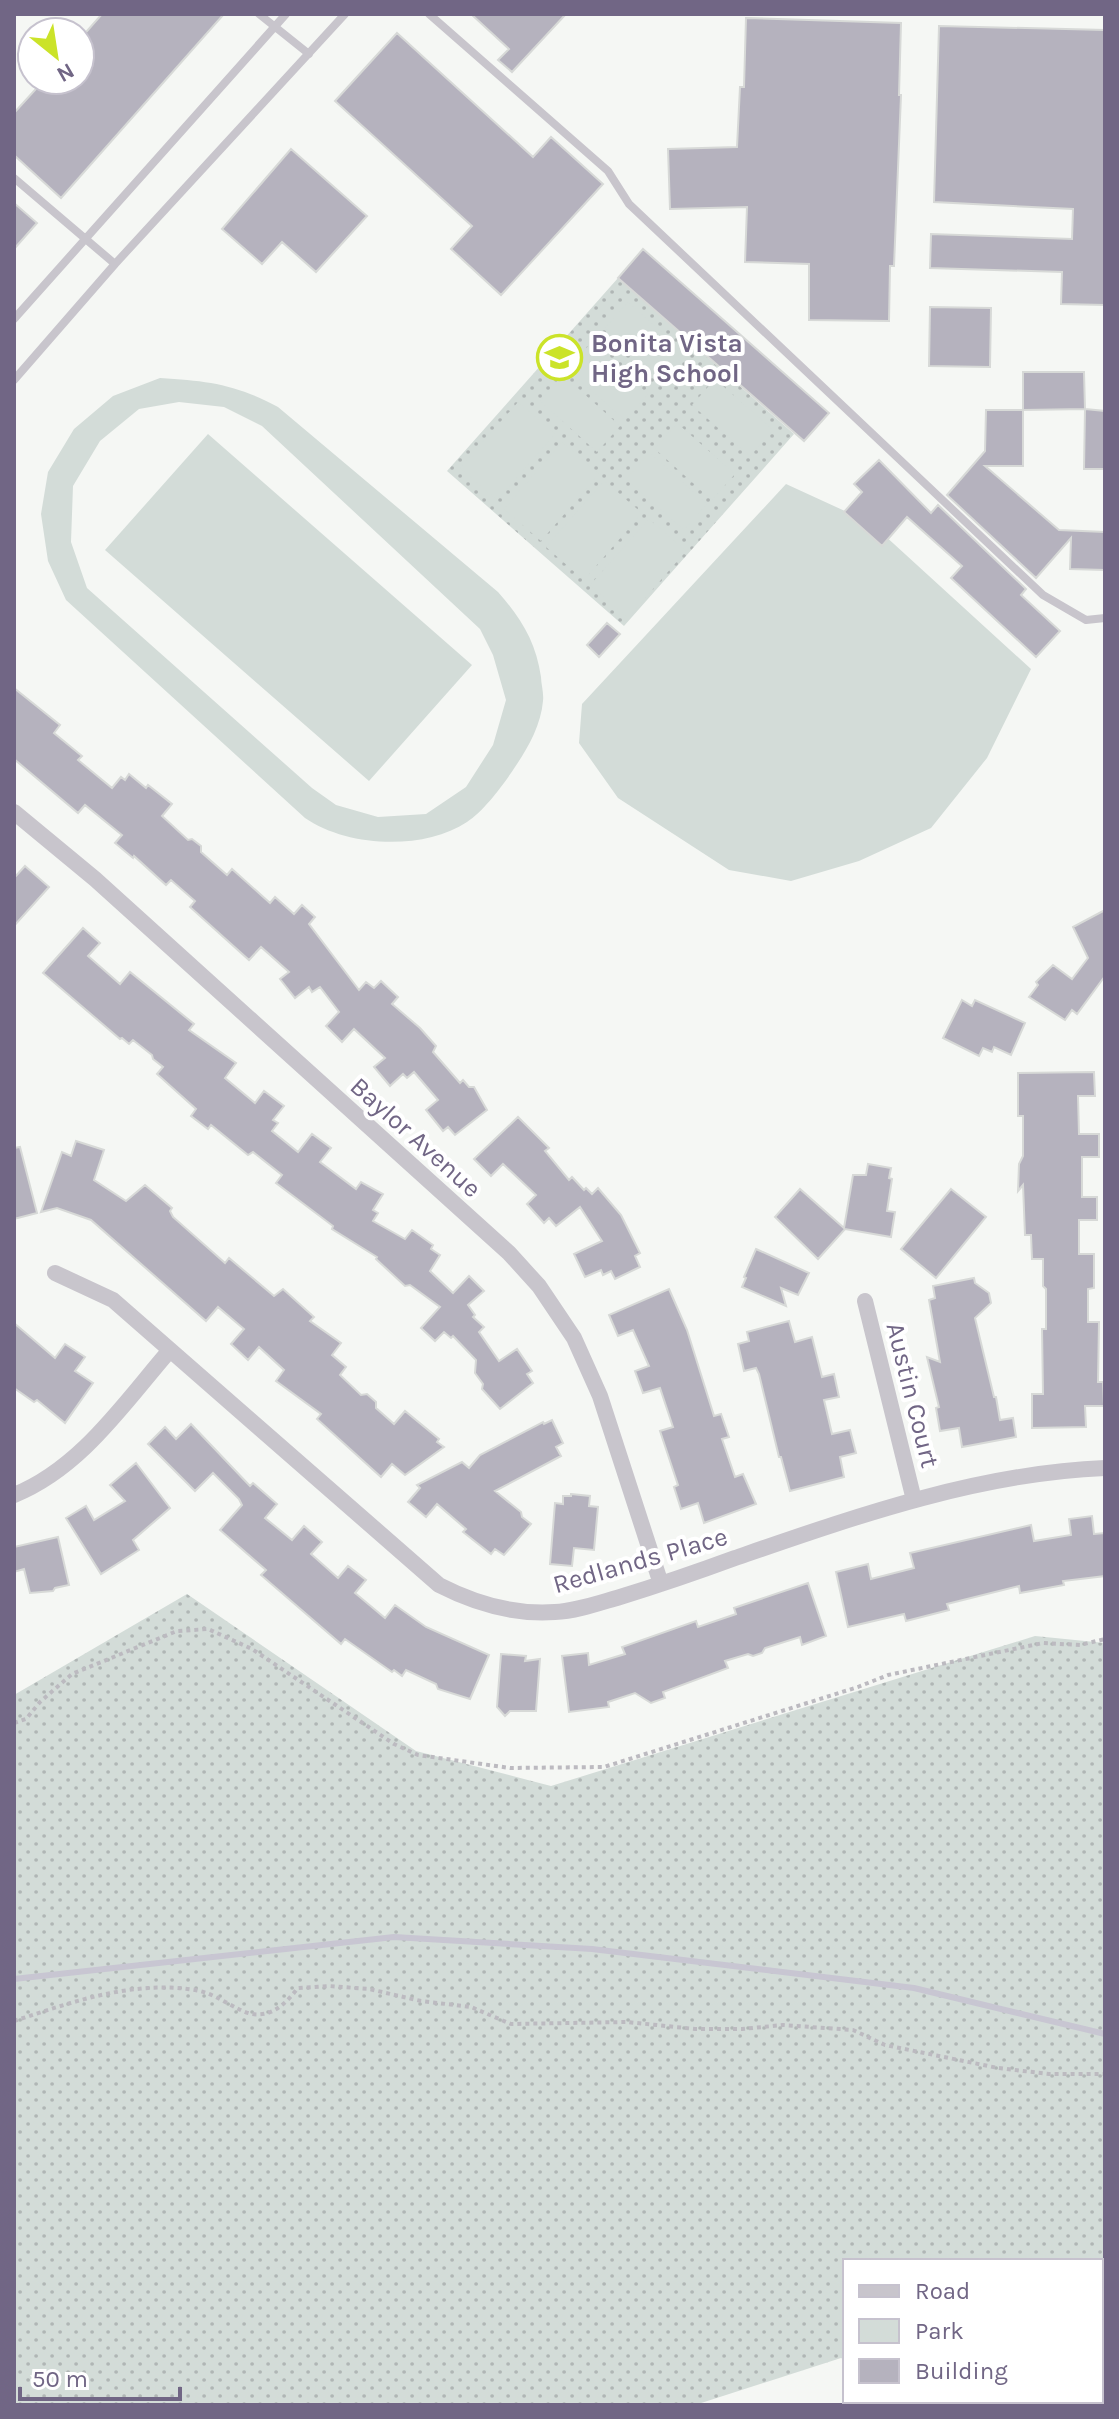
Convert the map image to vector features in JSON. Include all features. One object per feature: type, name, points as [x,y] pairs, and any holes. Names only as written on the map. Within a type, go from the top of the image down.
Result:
[{"type":"street","name":"Baylor Avenue","points":[[14,812],[128,908],[499,1244],[539,1286],[574,1338],[600,1396],[661,1584]]},
{"type":"street","name":"Redlands Place","points":[[55,1273],[113,1300],[439,1585],[461,1596],[507,1610],[556,1612],[581,1608],[914,1500],[1005,1480],[1105,1468]]},
{"type":"street","name":"Austin Court","points":[[865,1301],[914,1500]]},
{"type":"street","points":[[14,1495],[41,1482],[75,1457],[170,1350]]},
{"type":"lane","points":[[259,14],[309,54]]},
{"type":"lane","points":[[14,319],[286,14]]},
{"type":"lane","points":[[14,380],[115,264],[345,14]]},
{"type":"lane","points":[[429,14],[608,171],[629,204],[1043,595],[1086,620],[1105,618]]},
{"type":"lane","points":[[14,178],[115,264]]},
{"type":"path","points":[[14,1723],[26,1719],[72,1674],[177,1631],[208,1629],[252,1649],[394,1744],[418,1755],[510,1768],[604,1767],[888,1675],[1043,1643],[1080,1645],[1105,1639]]},
{"type":"path","points":[[14,2021],[124,1989],[194,1990],[215,1995],[253,2014],[270,2012],[285,2004],[298,1988],[329,1986],[369,1989],[421,2001],[471,2007],[511,2024],[627,2022],[695,2029],[783,2025],[853,2030],[885,2045],[998,2068],[1049,2074],[1105,2074]]},
{"type":"green space","points":[[618,278],[794,434],[624,626],[447,471]]},
{"type":"green space","points":[[628,302],[685,353],[662,379],[605,328]]},
{"type":"green space","points":[[590,344],[648,394],[625,420],[567,369]]},
{"type":"green space","points":[[563,375],[620,426],[597,452],[540,401]]},
{"type":"green space","points":[[160,378],[221,385],[278,407],[498,592],[514,611],[531,642],[539,664],[542,710],[525,752],[487,804],[473,817],[449,831],[407,841],[363,840],[322,828],[305,818],[66,600],[48,561],[41,514],[48,472],[74,429],[113,396]],"holes":[[[179,402],[224,407],[262,426],[480,629],[493,655],[506,700],[493,745],[466,787],[426,814],[378,817],[336,805],[312,788],[87,588],[71,542],[73,486],[100,441],[139,409]]]},
{"type":"green space","points":[[715,379],[773,430],[750,456],[692,405]]},
{"type":"green space","points":[[518,402],[555,434],[497,500],[460,468]]},
{"type":"green space","points":[[677,423],[735,474],[712,500],[655,449]]},
{"type":"green space","points":[[208,434],[472,665],[369,781],[105,550]]},
{"type":"green space","points":[[562,442],[599,474],[541,541],[504,509]]},
{"type":"green space","points":[[650,453],[707,504],[684,530],[626,479]]},
{"type":"green space","points":[[604,481],[642,513],[584,580],[546,547]]},
{"type":"green space","points":[[786,484],[871,523],[1031,669],[987,758],[931,828],[859,861],[791,881],[729,870],[618,798],[579,743],[582,704]]},
{"type":"green space","points":[[649,519],[686,551],[628,618],[590,585]]},
{"type":"green space","points":[[187,1594],[416,1751],[551,1786],[1035,1636],[1105,1643],[1105,2405],[909,2403],[1103,2403],[1103,2259],[843,2259],[843,2359],[695,2405],[14,2405],[14,1695]]},
{"type":"building","points":[[102,14],[224,14],[61,198],[14,155],[14,113],[29,96],[96,96],[96,21]]},
{"type":"building","points":[[471,14],[566,14],[512,72],[498,60],[509,49]]},
{"type":"building","points":[[746,18],[901,23],[901,95],[889,321],[809,320],[809,264],[745,262],[747,207],[670,209],[668,149],[737,147],[740,87],[744,87]]},
{"type":"building","points":[[939,26],[1105,30],[1105,305],[1061,304],[1062,272],[930,268],[931,234],[1072,239],[1073,209],[934,202]]},
{"type":"building","points":[[397,33],[533,157],[551,137],[603,184],[501,295],[451,249],[472,226],[335,101]]},
{"type":"building","points":[[291,149],[367,216],[316,272],[282,242],[262,264],[222,229]]},
{"type":"building","points":[[14,203],[37,223],[14,249]]},
{"type":"building","points":[[643,249],[829,413],[804,441],[618,278]]},
{"type":"building","points":[[930,307],[991,308],[990,367],[929,366]]},
{"type":"building","points":[[1023,372],[1084,372],[1085,409],[1023,410]]},
{"type":"building","points":[[1085,409],[1105,411],[1105,469],[1084,469]]},
{"type":"building","points":[[986,410],[1023,410],[1023,466],[985,466],[1059,530],[1105,532],[1105,570],[1070,569],[1071,538],[1036,578],[947,495],[985,451]]},
{"type":"building","points":[[879,460],[931,513],[938,505],[1026,589],[1021,595],[1060,631],[1036,657],[951,578],[962,566],[907,517],[882,546],[844,512],[862,492],[854,484]]},
{"type":"building","points":[[607,623],[620,634],[599,657],[587,645]]},
{"type":"building","points":[[14,688],[60,725],[54,733],[82,756],[78,760],[112,788],[121,777],[125,780],[129,774],[172,804],[162,816],[188,840],[192,839],[201,846],[201,852],[227,875],[232,869],[270,903],[275,897],[294,914],[302,905],[315,917],[309,924],[359,990],[366,982],[374,988],[381,981],[398,997],[392,1004],[436,1046],[433,1052],[460,1083],[463,1080],[469,1087],[474,1087],[487,1110],[455,1135],[448,1127],[443,1131],[426,1110],[438,1100],[414,1072],[407,1078],[403,1074],[390,1086],[374,1067],[385,1058],[354,1029],[342,1042],[326,1026],[339,1012],[320,987],[312,992],[309,987],[295,998],[280,979],[289,972],[261,947],[249,960],[190,907],[195,901],[171,880],[166,885],[115,843],[122,835],[85,805],[78,813],[14,759]]},
{"type":"building","points":[[25,866],[49,887],[14,926],[14,878]]},
{"type":"building","points":[[1105,910],[1105,976],[1077,1014],[1072,1010],[1065,1020],[1029,997],[1038,985],[1036,982],[1053,965],[1072,979],[1088,958],[1073,927]]},
{"type":"building","points":[[83,928],[100,943],[88,956],[120,984],[130,972],[194,1024],[189,1030],[236,1063],[225,1078],[255,1103],[264,1091],[284,1106],[273,1120],[278,1123],[272,1131],[298,1152],[312,1134],[331,1148],[320,1162],[356,1189],[361,1182],[383,1194],[373,1210],[378,1213],[373,1221],[405,1239],[412,1230],[433,1245],[431,1249],[440,1255],[430,1271],[453,1293],[469,1276],[484,1291],[468,1305],[475,1315],[473,1317],[484,1327],[479,1332],[499,1361],[517,1349],[532,1371],[527,1374],[533,1383],[500,1409],[482,1389],[483,1384],[475,1373],[476,1360],[453,1336],[451,1338],[444,1332],[435,1341],[421,1328],[440,1307],[410,1285],[405,1286],[377,1257],[332,1229],[333,1226],[276,1183],[282,1175],[253,1152],[248,1155],[211,1125],[208,1129],[191,1116],[196,1109],[157,1074],[163,1067],[152,1055],[133,1040],[129,1044],[120,1039],[43,973]]},
{"type":"building","points":[[962,1000],[972,1006],[975,1000],[1025,1023],[1011,1055],[994,1047],[992,1052],[983,1048],[979,1056],[943,1038]]},
{"type":"building","points":[[1094,1072],[1095,1096],[1078,1096],[1079,1134],[1099,1134],[1099,1157],[1082,1157],[1082,1197],[1097,1197],[1097,1220],[1079,1220],[1079,1254],[1094,1254],[1094,1288],[1088,1289],[1088,1322],[1099,1322],[1098,1382],[1103,1382],[1104,1406],[1085,1406],[1086,1427],[1032,1428],[1032,1394],[1043,1394],[1042,1329],[1046,1329],[1046,1289],[1043,1286],[1043,1259],[1032,1259],[1031,1235],[1025,1235],[1023,1185],[1018,1191],[1019,1164],[1023,1156],[1023,1116],[1018,1116],[1018,1073]]},
{"type":"building","points":[[518,1117],[549,1148],[545,1151],[569,1180],[572,1177],[592,1194],[598,1188],[621,1215],[640,1253],[635,1256],[640,1267],[615,1279],[611,1271],[603,1275],[601,1270],[585,1277],[574,1254],[602,1241],[580,1207],[556,1226],[549,1218],[544,1223],[527,1204],[536,1195],[503,1164],[491,1176],[474,1159]]},
{"type":"building","points":[[76,1141],[104,1150],[94,1180],[126,1201],[145,1185],[172,1208],[173,1217],[225,1263],[229,1258],[274,1296],[283,1289],[314,1317],[310,1321],[341,1343],[332,1355],[346,1367],[340,1375],[361,1395],[367,1394],[376,1402],[376,1408],[394,1424],[405,1411],[439,1439],[437,1442],[444,1447],[405,1475],[392,1464],[381,1477],[317,1419],[321,1414],[276,1381],[284,1370],[259,1347],[248,1360],[231,1344],[244,1329],[218,1307],[206,1321],[91,1220],[57,1208],[41,1212],[62,1152],[71,1156]]},
{"type":"building","points":[[20,1147],[37,1213],[14,1219],[14,1148]]},
{"type":"building","points":[[868,1164],[891,1168],[887,1211],[895,1212],[891,1237],[845,1229],[818,1259],[775,1217],[800,1189],[844,1228],[853,1175],[866,1175]]},
{"type":"building","points":[[951,1189],[986,1217],[936,1278],[901,1249]]},
{"type":"building","points":[[756,1249],[809,1273],[798,1295],[781,1288],[786,1306],[742,1287]]},
{"type":"building","points":[[974,1278],[975,1283],[989,1293],[991,1303],[975,1318],[1000,1420],[1013,1418],[1016,1437],[962,1447],[959,1428],[940,1431],[936,1408],[939,1407],[927,1357],[940,1362],[929,1300],[935,1298],[933,1286]]},
{"type":"building","points":[[669,1289],[687,1330],[714,1416],[721,1414],[729,1437],[722,1439],[735,1477],[743,1474],[756,1504],[704,1523],[698,1503],[681,1509],[674,1487],[678,1485],[660,1431],[673,1427],[660,1388],[643,1393],[635,1371],[649,1366],[633,1330],[618,1336],[609,1315]]},
{"type":"building","points":[[789,1321],[795,1342],[812,1337],[822,1377],[834,1374],[839,1397],[824,1400],[832,1434],[850,1430],[856,1453],[840,1457],[844,1477],[790,1491],[759,1374],[756,1368],[744,1371],[738,1344],[749,1341],[747,1332]]},
{"type":"building","points":[[14,1323],[55,1358],[65,1344],[85,1357],[75,1371],[93,1383],[65,1423],[37,1400],[34,1402],[14,1388]]},
{"type":"building","points":[[552,1420],[563,1443],[556,1447],[561,1456],[495,1491],[531,1524],[504,1555],[495,1549],[491,1554],[463,1532],[466,1529],[437,1504],[426,1517],[408,1502],[420,1488],[417,1485],[462,1462],[469,1468],[480,1455]]},
{"type":"building","points":[[191,1424],[250,1486],[253,1483],[277,1504],[265,1518],[292,1540],[304,1526],[322,1542],[311,1554],[338,1578],[348,1566],[366,1580],[355,1593],[385,1618],[395,1605],[426,1627],[489,1655],[470,1699],[438,1689],[436,1684],[406,1670],[402,1676],[394,1670],[392,1672],[345,1639],[341,1644],[261,1575],[266,1570],[220,1530],[242,1505],[239,1499],[213,1473],[195,1491],[148,1444],[165,1427],[176,1439]]},
{"type":"building","points":[[136,1463],[170,1508],[133,1540],[139,1550],[101,1574],[66,1518],[86,1506],[94,1520],[125,1501],[110,1485]]},
{"type":"building","points":[[563,1496],[590,1496],[589,1506],[598,1507],[594,1550],[574,1548],[572,1566],[550,1564],[555,1503],[563,1504]]},
{"type":"building","points":[[1092,1516],[1094,1534],[1105,1533],[1105,1576],[1063,1581],[1064,1585],[1020,1593],[1019,1586],[947,1604],[949,1610],[906,1621],[904,1614],[848,1627],[836,1572],[868,1564],[871,1579],[914,1568],[910,1553],[1031,1525],[1034,1541],[1071,1535],[1069,1519]]},
{"type":"building","points":[[58,1537],[69,1585],[53,1591],[30,1593],[24,1569],[14,1572],[14,1547]]},
{"type":"building","points":[[808,1583],[826,1636],[802,1645],[800,1637],[765,1648],[762,1653],[753,1656],[748,1654],[725,1661],[728,1668],[663,1692],[665,1698],[651,1703],[635,1693],[608,1702],[609,1707],[569,1712],[562,1656],[588,1653],[589,1665],[625,1654],[622,1647],[696,1621],[698,1627],[736,1614],[734,1608]]},
{"type":"building","points":[[501,1654],[526,1656],[525,1661],[540,1659],[536,1711],[510,1711],[505,1716],[497,1707]]},
{"type":"waterway","points":[[14,1979],[394,1937],[592,1949],[914,1988],[1105,2034]]},
{"type":"place","name":"Bonita Vista High School","points":[[560,358]]}]
